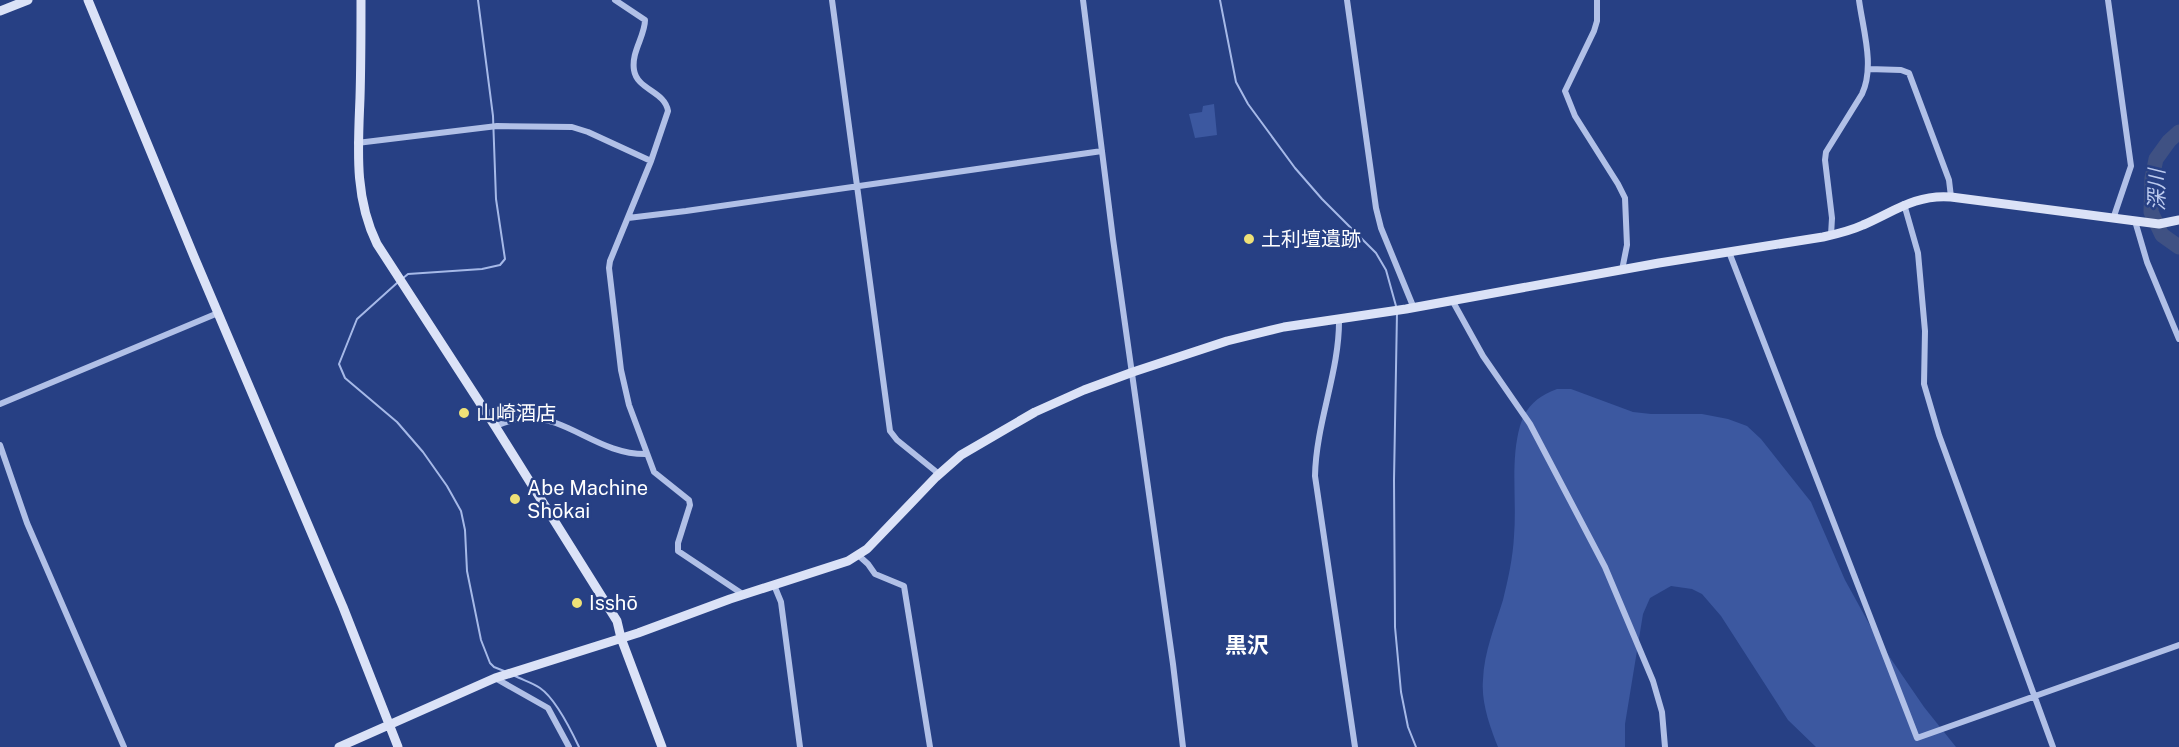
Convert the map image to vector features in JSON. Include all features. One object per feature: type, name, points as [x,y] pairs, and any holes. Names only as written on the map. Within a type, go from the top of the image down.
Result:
[{"type":"street","points":[[0,11],[28,0]]},
{"type":"street","points":[[88,0],[391,725],[398,747]]},
{"type":"street","points":[[361,0],[357,143],[359,186],[364,215],[377,244],[495,426],[617,621],[621,638],[662,747]]},
{"type":"street","points":[[615,0],[645,20],[634,58],[634,71],[638,80],[661,98],[667,106],[667,117],[609,268],[621,370],[629,405],[646,454],[658,476],[689,500],[690,505],[678,543],[678,552],[730,584],[744,596]]},
{"type":"street","points":[[832,0],[855,185],[890,431],[897,440],[939,474]]},
{"type":"street","points":[[1083,0],[1183,747]]},
{"type":"street","points":[[1347,0],[1376,208],[1410,308]]},
{"type":"street","points":[[1597,0],[1597,21],[1594,31],[1565,91],[1575,116],[1625,198],[1627,245],[1622,270]]},
{"type":"street","points":[[1831,235],[1832,218],[1826,152],[1862,94],[1867,84],[1869,69],[1859,0]]},
{"type":"street","points":[[2108,0],[2131,166],[2113,219]]},
{"type":"street","points":[[1869,69],[1901,70],[1909,73],[1949,180],[1951,197]]},
{"type":"street","points":[[357,143],[497,126],[572,127],[651,161]]},
{"type":"street","points":[[628,218],[1102,151]]},
{"type":"street","points":[[339,747],[498,676],[621,638],[837,565],[867,549],[939,474],[976,446],[1035,411],[1133,372],[1255,333],[1831,235],[1860,227],[1904,204],[1932,196],[2138,222],[2159,224],[2179,220]]},
{"type":"street","points":[[1904,204],[1918,253],[1925,332],[1924,384],[1926,395],[2053,747]]},
{"type":"street","points":[[2138,222],[2147,262],[2179,339]]},
{"type":"street","points":[[1729,252],[1917,738],[2179,645]]},
{"type":"street","points":[[1452,299],[1483,356],[1530,424],[1605,567],[1653,681],[1662,712],[1665,747]]},
{"type":"street","points":[[0,404],[218,313]]},
{"type":"street","points":[[1339,318],[1339,337],[1318,437],[1315,476],[1355,747]]},
{"type":"street","points":[[495,426],[517,419],[545,420],[608,448],[632,454],[646,454]]},
{"type":"street","points":[[0,445],[27,523],[124,747]]},
{"type":"street","points":[[858,555],[875,574],[904,586],[930,747]]},
{"type":"street","points":[[774,585],[781,602],[801,747]]},
{"type":"street","points":[[498,676],[548,708],[569,747]]},
{"type":"shaded area","points":[[1214,104],[1217,135],[1195,138],[1189,114],[1202,112],[1203,106]]},
{"type":"shaded area","points":[[1557,389],[1571,389],[1633,412],[1702,414],[1728,419],[1747,426],[1761,439],[1811,502],[1845,580],[1878,640],[1924,707],[1956,747],[1816,747],[1788,720],[1721,616],[1702,594],[1692,589],[1671,586],[1650,598],[1643,614],[1625,724],[1625,747],[1498,747],[1485,706],[1483,680],[1488,649],[1503,600],[1513,552],[1514,467],[1517,440],[1520,426],[1529,407],[1544,395]]},
{"type":"waterway","points":[[402,279],[408,274],[482,269],[500,265],[505,259],[496,199],[493,116],[478,0]]},
{"type":"waterway","points":[[1220,0],[1236,82],[1248,104],[1295,168],[1322,199],[1376,253],[1386,270],[1396,306]]},
{"type":"waterway","name":"深川","points":[[2179,132],[2156,159],[2152,178],[2151,212],[2162,235],[2179,247]]},
{"type":"waterway","points":[[397,283],[357,319],[339,364],[345,378],[397,422],[423,452],[461,511],[465,530],[467,571],[481,640],[490,663],[504,671]]},
{"type":"waterway","points":[[1397,312],[1394,480],[1395,627],[1401,692],[1408,727],[1416,747]]},
{"type":"waterway","points":[[515,676],[537,686],[552,699],[579,747]]},
{"type":"place","name":"土利壇遺跡","points":[[1249,239]]},
{"type":"place","name":"山崎酒店","points":[[464,413]]},
{"type":"place","name":"Abe Machine Shōkai","points":[[515,499]]},
{"type":"place","name":"Isshō","points":[[577,603]]},
{"type":"district","name":"黒沢","points":[[1247,645]]}]
